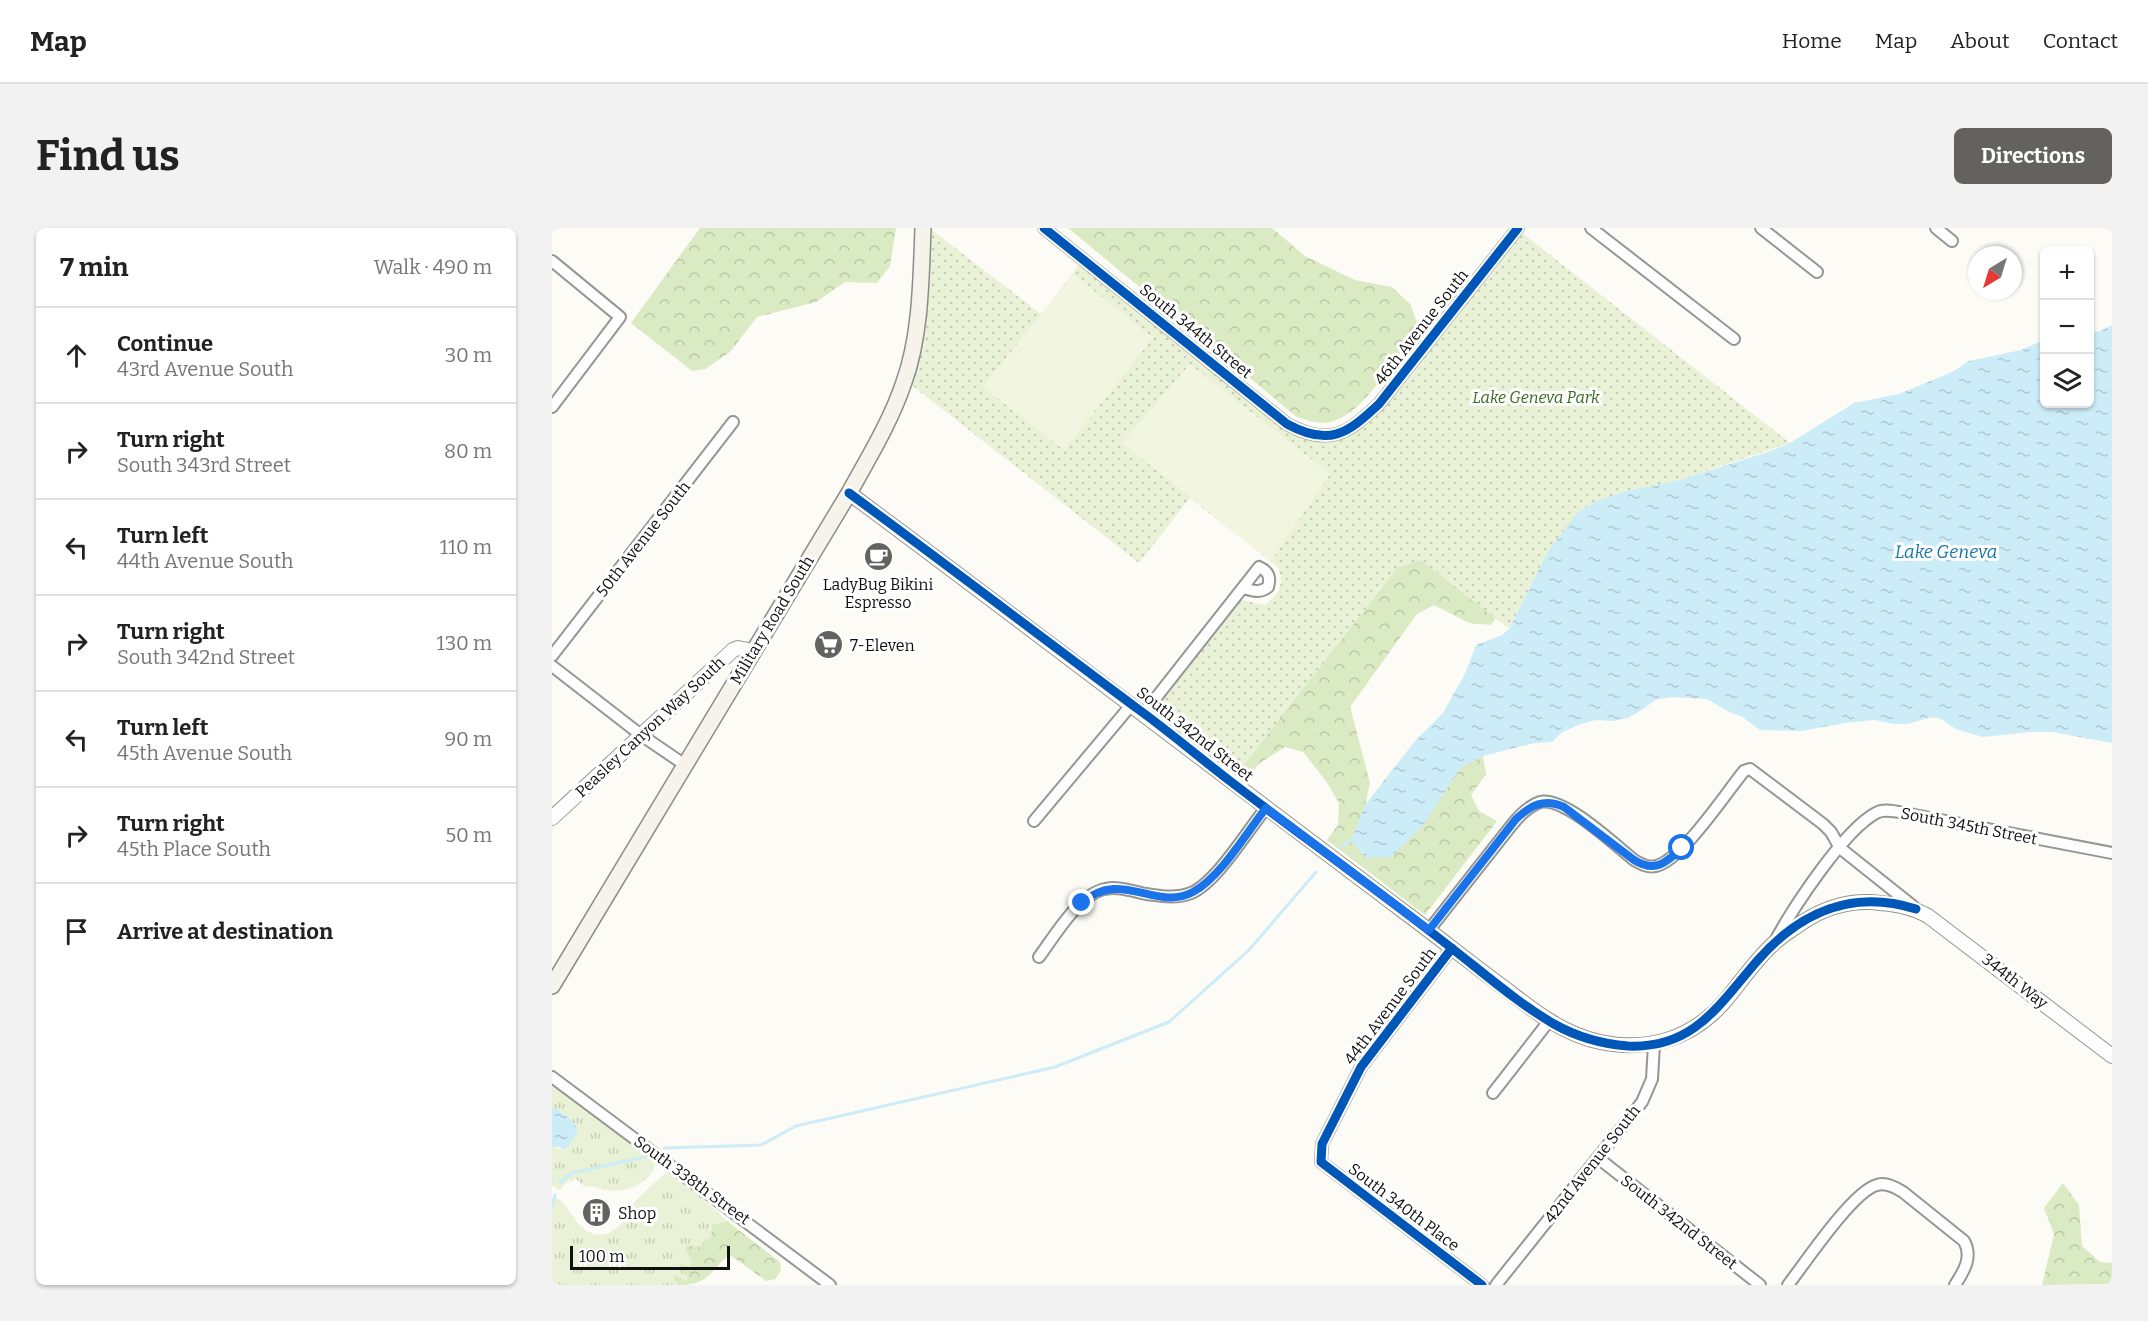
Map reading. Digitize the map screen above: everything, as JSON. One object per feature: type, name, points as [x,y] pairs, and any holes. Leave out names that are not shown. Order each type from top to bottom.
[{"type":"main road","name":"Military Road South","points":[[552,986],[849,493],[885,428],[905,380],[919,302],[923,228]]},
{"type":"street","name":"South 344th Street","points":[[1044,228],[1287,424],[1310,435],[1326,437],[1338,434]]},
{"type":"street","name":"46th Avenue South","points":[[1338,434],[1353,427],[1389,392],[1518,228]]},
{"type":"street","points":[[1590,228],[1734,339]]},
{"type":"street","points":[[1761,228],[1816,272]]},
{"type":"street","points":[[1936,228],[1952,241]]},
{"type":"street","points":[[552,261],[620,317],[552,407]]},
{"type":"street","name":"50th Avenue South","points":[[552,656],[733,422]]},
{"type":"street","name":"South 342nd Street","points":[[849,493],[1144,713],[1549,1021],[1573,1034],[1600,1042],[1630,1046],[1654,1044]]},
{"type":"street","points":[[1144,713],[1243,588]]},
{"type":"street","name":"Peasley Canyon Way South","points":[[552,818],[733,650],[738,648],[753,651]]},
{"type":"street","points":[[552,666],[641,735],[685,765]]},
{"type":"street","points":[[1034,821],[1132,704]]},
{"type":"street","name":"44th Avenue South","points":[[1429,930],[1516,819],[1540,802],[1554,803],[1564,807],[1634,860],[1644,866],[1654,866],[1669,860],[1682,848],[1744,771],[1750,769],[1823,824],[1831,832],[1840,848]]},
{"type":"street","points":[[1039,957],[1071,915],[1092,894],[1103,889],[1116,888],[1163,897],[1192,893],[1218,871],[1266,808]]},
{"type":"street","name":"South 345th Street","points":[[1840,848],[1876,812],[1889,810],[2112,853]]},
{"type":"street","points":[[1654,1044],[1683,1034],[1708,1018],[1773,944],[1806,892],[1840,848],[1916,909]]},
{"type":"street","points":[[1773,944],[1831,907],[1867,902],[1904,905],[1916,909]]},
{"type":"street","name":"344th Way","points":[[1916,909],[1940,924],[2112,1056]]},
{"type":"street","name":"44th Avenue South","points":[[1322,1146],[1361,1067],[1452,948]]},
{"type":"street","points":[[1493,1093],[1549,1021]]},
{"type":"street","name":"42nd Avenue South","points":[[1496,1285],[1631,1117],[1648,1092],[1653,1075],[1654,1044]]},
{"type":"street","name":"South 338th Street","points":[[552,1077],[830,1285]]},
{"type":"street","name":"South 340th Place","points":[[1322,1146],[1321,1162],[1482,1285]]},
{"type":"street","name":"South 342nd Street","points":[[1598,1158],[1760,1285]]},
{"type":"street","points":[[1788,1285],[1862,1193],[1874,1185],[1885,1184],[1896,1188],[1957,1234],[1968,1249],[1967,1263],[1955,1285]]},
{"type":"green space","points":[[700,228],[896,228],[890,266],[877,283],[845,282],[816,302],[757,317],[730,352],[705,369],[692,371],[631,323]]},
{"type":"green space","name":"Lake Geneva Park","points":[[929,228],[1041,314],[1083,260],[1287,424],[1326,437],[1365,417],[1517,229],[1790,443],[1676,481],[1630,490],[1596,501],[1548,551],[1509,629],[1421,560],[1398,567],[1234,778],[1164,723],[1159,713],[1158,701],[1238,599],[1265,605],[1274,597],[1281,584],[1278,567],[1190,498],[1139,563],[905,380]]},
{"type":"green space","points":[[1068,228],[1272,228],[1305,256],[1355,280],[1392,287],[1411,305],[1418,327],[1391,366],[1358,406],[1334,421],[1320,423],[1306,420],[1297,417]]},
{"type":"green space","points":[[1073,274],[1153,338],[1064,450],[983,387]]},
{"type":"green space","points":[[1190,364],[1330,474],[1271,561],[1122,443]]},
{"type":"green space","points":[[1421,560],[1508,601],[1491,625],[1469,623],[1434,605],[1417,614],[1350,707],[1370,783],[1365,806],[1453,778],[1461,767],[1483,756],[1486,774],[1471,795],[1479,811],[1497,821],[1425,915],[1327,840],[1338,825],[1339,803],[1326,781],[1303,752],[1285,747],[1260,763],[1243,781],[1168,721],[1322,664],[1398,567]]},
{"type":"green space","points":[[552,1084],[655,1163],[648,1177],[637,1186],[621,1190],[610,1191],[585,1187],[575,1178],[571,1182],[569,1180],[560,1190],[552,1186],[552,1147],[564,1150],[570,1144],[575,1132],[575,1124],[552,1107]]},
{"type":"green space","points":[[669,1173],[694,1191],[727,1221],[712,1225],[711,1238],[700,1247],[692,1246],[686,1251],[692,1262],[686,1281],[674,1279],[679,1285],[552,1285],[552,1197],[563,1202],[587,1231],[601,1235],[615,1230],[637,1200],[664,1174]]},
{"type":"green space","points":[[2063,1183],[2079,1205],[2082,1246],[2100,1262],[2112,1263],[2112,1284],[2042,1285],[2054,1234],[2044,1208]]},
{"type":"green space","points":[[727,1221],[780,1262],[781,1271],[775,1279],[766,1281],[730,1255],[704,1279],[679,1285],[673,1278],[675,1275],[685,1281],[688,1278],[679,1267],[682,1264],[689,1267],[692,1262],[686,1251],[686,1245],[700,1247],[703,1241],[711,1238],[712,1225]]},
{"type":"water","name":"Lake Geneva","points":[[2112,325],[2112,743],[2053,732],[1983,737],[1956,729],[1941,719],[1931,717],[1908,724],[1874,720],[1802,731],[1760,730],[1741,716],[1707,699],[1671,697],[1655,700],[1628,718],[1612,721],[1596,720],[1578,725],[1561,733],[1552,742],[1535,743],[1483,756],[1461,767],[1422,827],[1391,857],[1366,858],[1351,840],[1365,805],[1415,741],[1443,713],[1465,674],[1476,645],[1502,635],[1509,629],[1548,551],[1577,513],[1596,501],[1630,490],[1676,481],[1768,452],[1790,443],[1854,403],[1899,394],[1952,372],[1969,361],[2021,350],[2040,342],[2040,408],[2094,408],[2094,332]]},
{"type":"water","points":[[552,1107],[571,1120],[578,1131],[564,1150],[552,1147]]},
{"type":"waterway","points":[[1342,847],[1351,840]]},
{"type":"waterway","points":[[664,1148],[761,1145],[796,1126],[1055,1067],[1169,1022],[1249,950],[1316,872]]},
{"type":"waterway","points":[[560,1183],[572,1173],[644,1157]]},
{"type":"waterway","points":[[552,1206],[555,1195]]},
{"type":"cycle path","points":[[1044,228],[1287,424],[1302,431],[1326,436],[1347,430],[1379,404],[1518,228]]},
{"type":"cycle path","points":[[849,493],[1153,720],[1515,998],[1572,1033],[1599,1042],[1628,1046],[1651,1045],[1671,1040],[1704,1020],[1774,943],[1810,917],[1849,904],[1871,902],[1893,903],[1916,909]]},
{"type":"cycle path","points":[[1452,948],[1361,1067],[1322,1144],[1321,1162],[1482,1285]]},
{"type":"place","name":"LadyBug Bikini Espresso","points":[[878,556]]},
{"type":"place","name":"7-Eleven","points":[[829,645]]},
{"type":"place","name":"Shop","points":[[597,1213]]},
{"type":"route","points":[[1082,903],[1092,894],[1103,889],[1116,888],[1163,897],[1192,893],[1218,871],[1266,808],[1429,930],[1516,819],[1540,802],[1554,803],[1564,807],[1644,866],[1662,864],[1682,848]]}]
